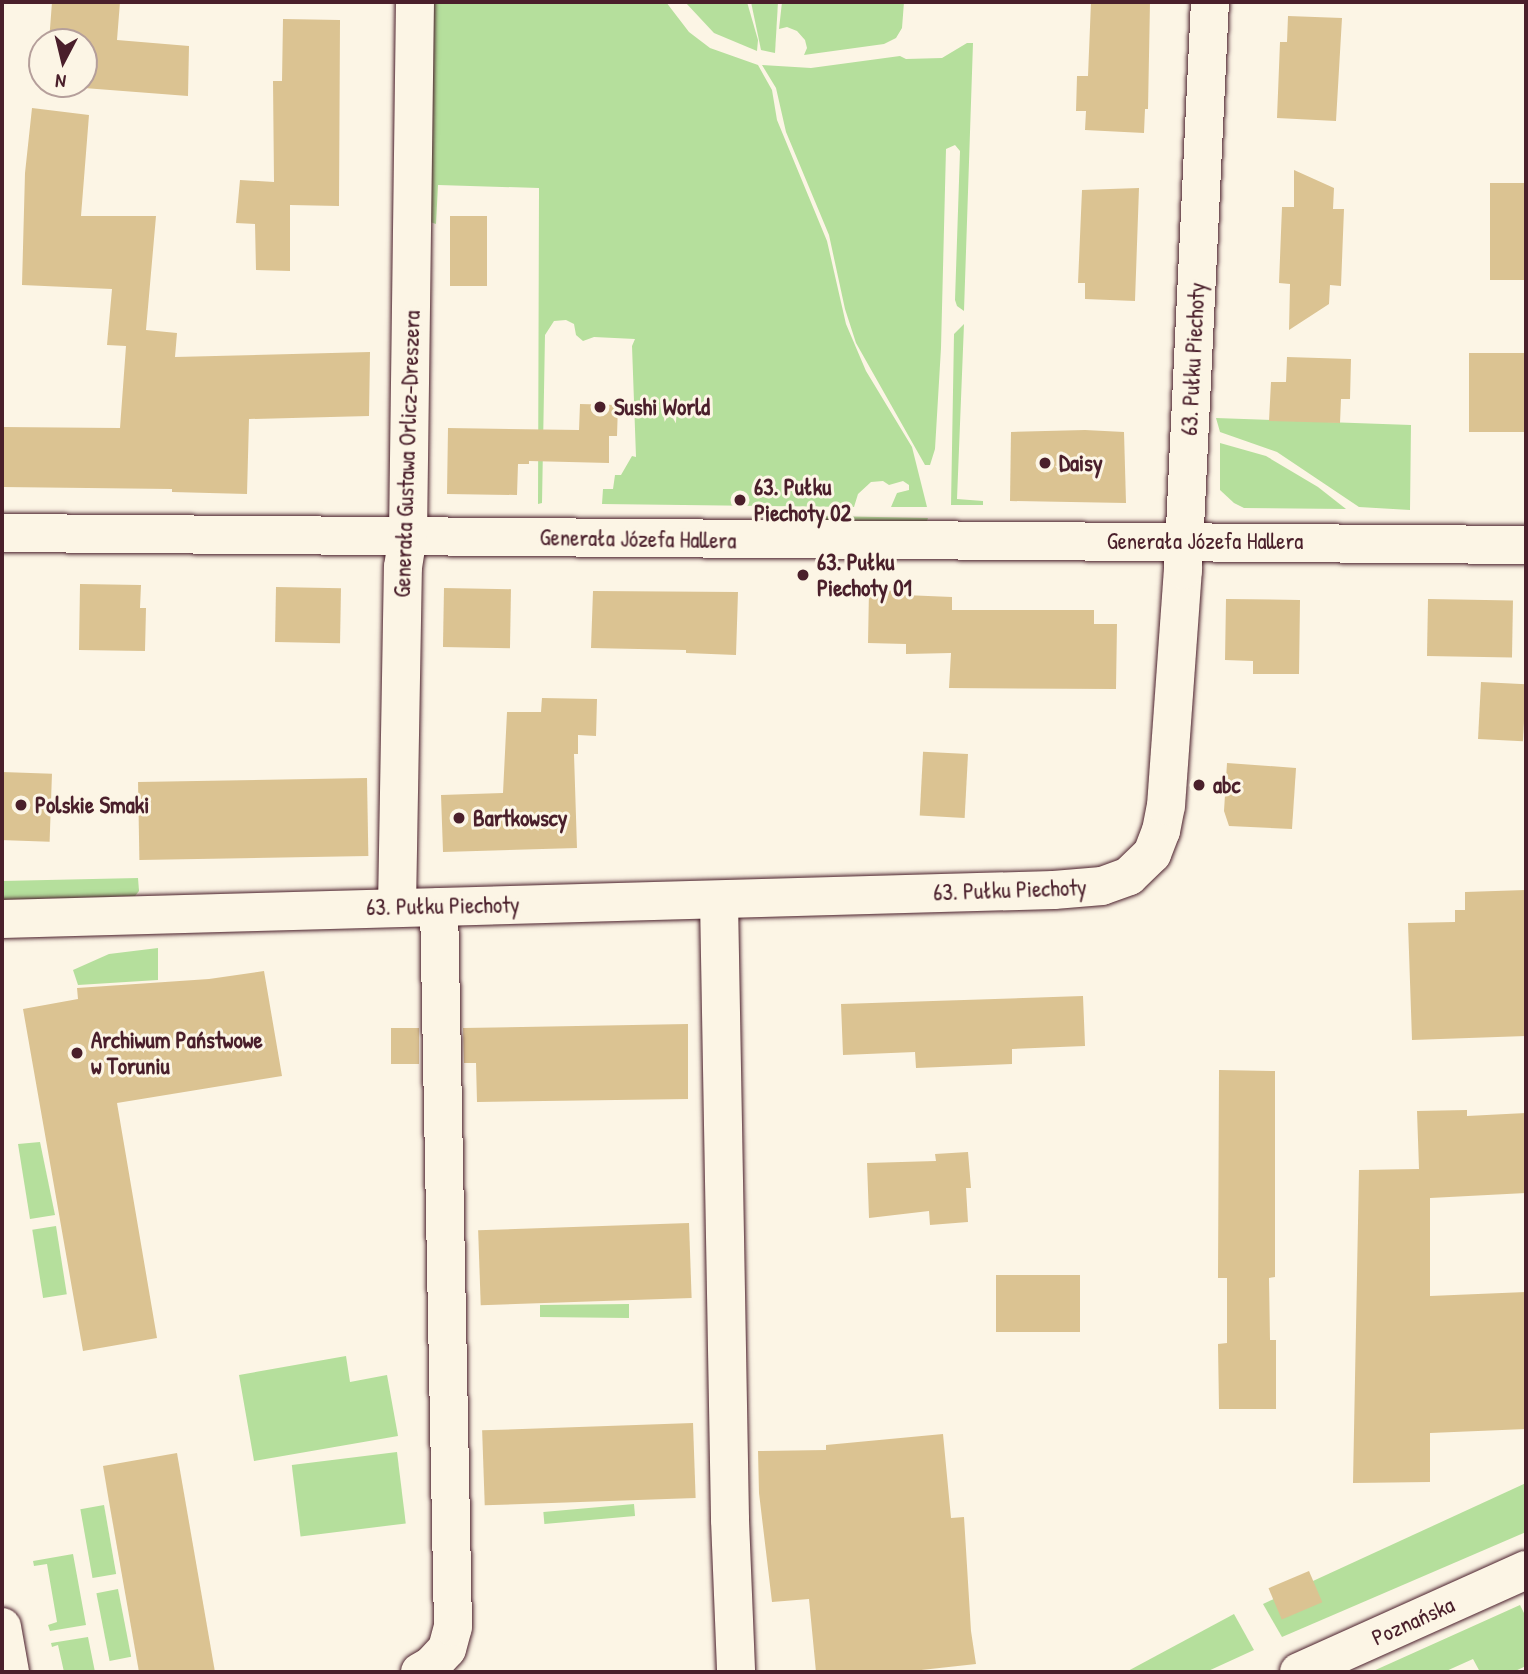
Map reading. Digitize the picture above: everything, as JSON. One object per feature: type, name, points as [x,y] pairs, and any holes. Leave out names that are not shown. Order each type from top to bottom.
[{"type":"street","name":"Generała Gustawa Orlicz-Dreszera","points":[[397,907],[403,566],[408,536],[415,2]]},
{"type":"street","name":"63. Pułku Piechoty","points":[[2,919],[1075,889],[1102,886],[1129,876],[1152,854],[1161,831],[1166,806],[1185,541],[1210,2]]},
{"type":"street","name":"Generała Józefa Hallera","points":[[2,533],[834,542],[1185,541],[1526,545]]},
{"type":"street","points":[[719,900],[730,1520],[736,1672]]},
{"type":"street","points":[[420,1672],[431,1666],[447,1649],[453,1627],[439,907]]},
{"type":"street","name":"Poznańska","points":[[1299,1672],[1526,1570]]},
{"type":"street","points":[[2,1627],[10,1672]]},
{"type":"green space","points":[[433,2],[666,2],[689,32],[710,48],[758,65],[772,90],[777,120],[827,241],[846,324],[866,371],[912,447],[927,507],[891,507],[897,493],[909,490],[909,485],[903,481],[889,485],[883,481],[871,482],[858,494],[854,507],[602,504],[603,489],[613,489],[615,475],[621,475],[632,456],[636,457],[632,346],[635,339],[594,337],[583,341],[576,335],[574,324],[566,320],[554,321],[545,335],[542,503],[538,504],[539,188],[438,185],[436,224],[430,222]]},
{"type":"green space","points":[[685,2],[747,2],[758,40],[757,51],[714,33]]},
{"type":"green space","points":[[751,2],[778,2],[775,53],[761,50]]},
{"type":"green space","points":[[782,2],[904,2],[902,28],[896,38],[884,44],[804,55],[807,48],[805,40],[797,31],[787,27],[779,29]]},
{"type":"green space","points":[[967,43],[973,43],[964,311],[957,306],[955,300],[960,151],[955,145],[946,149],[941,348],[935,449],[930,465],[925,465],[856,343],[845,309],[829,235],[786,132],[776,88],[762,65],[811,68],[900,56],[906,59],[942,58]]},
{"type":"green space","points":[[964,324],[957,499],[983,501],[983,505],[951,505],[954,334]]},
{"type":"green space","points":[[1216,418],[1411,425],[1410,510],[1359,507],[1277,452],[1220,432]]},
{"type":"green space","points":[[1220,443],[1266,456],[1318,487],[1346,509],[1244,508],[1234,503],[1220,490]]},
{"type":"green space","points":[[776,515],[928,518],[927,521],[776,520]]},
{"type":"green space","points":[[138,878],[139,891],[135,896],[2,900],[2,881]]},
{"type":"green space","points":[[158,948],[158,980],[78,985],[73,970],[109,954]]},
{"type":"green space","points":[[40,1142],[55,1215],[30,1219],[18,1144]]},
{"type":"green space","points":[[56,1226],[67,1294],[43,1298],[32,1230]]},
{"type":"green space","points":[[629,1304],[629,1318],[540,1317],[540,1305]]},
{"type":"green space","points":[[346,1356],[350,1382],[387,1375],[398,1436],[254,1461],[239,1375]]},
{"type":"green space","points":[[397,1452],[406,1523],[301,1536],[292,1465]]},
{"type":"green space","points":[[1526,1483],[1526,1532],[1282,1637],[1263,1604]]},
{"type":"green space","points":[[634,1504],[635,1516],[544,1524],[543,1512]]},
{"type":"green space","points":[[104,1505],[116,1574],[93,1578],[80,1509]]},
{"type":"green space","points":[[73,1554],[86,1625],[50,1631],[48,1625],[57,1622],[47,1564],[34,1566],[33,1561]]},
{"type":"green space","points":[[118,1589],[131,1657],[110,1661],[96,1593]]},
{"type":"green space","points":[[1520,1605],[1526,1617],[1526,1666],[1513,1672],[1480,1672],[1473,1659],[1444,1672],[1371,1672]]},
{"type":"green space","points":[[1234,1614],[1254,1650],[1206,1672],[1126,1672]]},
{"type":"green space","points":[[88,1637],[95,1672],[64,1672],[58,1645],[52,1647],[51,1643]]},
{"type":"building","points":[[52,2],[120,2],[117,40],[189,46],[188,96],[98,89],[98,28],[50,28]]},
{"type":"building","points":[[1091,2],[1150,2],[1148,109],[1145,109],[1144,133],[1085,130],[1086,111],[1076,111],[1077,76],[1088,76]]},
{"type":"building","points":[[1288,16],[1342,18],[1336,121],[1277,118],[1280,42],[1287,42]]},
{"type":"building","points":[[283,19],[340,20],[339,206],[290,205],[290,271],[256,270],[255,224],[236,223],[240,180],[274,182],[273,81],[282,81]]},
{"type":"building","points":[[32,108],[89,115],[81,216],[156,216],[146,330],[177,333],[175,357],[370,352],[369,416],[249,419],[247,494],[172,492],[172,489],[3,487],[3,427],[120,428],[126,346],[107,345],[112,289],[22,285],[25,173]]},
{"type":"building","points":[[1294,170],[1334,188],[1333,209],[1344,209],[1341,286],[1330,285],[1329,304],[1289,330],[1290,284],[1279,283],[1282,207],[1294,207]]},
{"type":"building","points":[[1490,183],[1526,183],[1526,280],[1490,280]]},
{"type":"building","points":[[1139,188],[1135,301],[1085,299],[1085,283],[1078,283],[1082,190]]},
{"type":"building","points":[[450,216],[487,216],[487,286],[450,286]]},
{"type":"building","points":[[1469,353],[1526,353],[1526,432],[1469,432]]},
{"type":"building","points":[[1287,357],[1351,359],[1350,399],[1341,399],[1340,423],[1269,421],[1271,382],[1286,382]]},
{"type":"building","points":[[580,404],[618,405],[617,436],[609,436],[609,463],[529,461],[529,464],[518,464],[517,495],[447,494],[448,428],[579,430]]},
{"type":"building","points":[[1011,432],[1124,432],[1126,503],[1010,501]]},
{"type":"building","points":[[80,584],[141,585],[140,608],[146,608],[145,651],[79,650]]},
{"type":"building","points":[[276,587],[341,588],[340,643],[275,642]]},
{"type":"building","points":[[444,588],[511,589],[510,648],[443,647]]},
{"type":"building","points":[[869,590],[952,597],[952,610],[1094,610],[1094,624],[1117,624],[1116,689],[949,688],[951,653],[906,654],[906,644],[868,643]]},
{"type":"building","points":[[593,591],[738,592],[736,655],[686,653],[686,650],[591,648]]},
{"type":"building","points":[[1226,599],[1300,600],[1299,674],[1253,674],[1253,661],[1225,660]]},
{"type":"building","points":[[1428,599],[1513,600],[1512,657],[1427,656]]},
{"type":"building","points":[[1481,682],[1526,684],[1523,741],[1478,739]]},
{"type":"building","points":[[542,698],[597,699],[596,736],[578,735],[578,754],[574,754],[577,848],[443,852],[441,795],[503,793],[507,712],[541,712]]},
{"type":"building","points":[[923,752],[968,754],[965,818],[920,816]]},
{"type":"building","points":[[1227,763],[1296,768],[1292,829],[1229,826],[1224,811]]},
{"type":"building","points":[[2,772],[52,774],[50,842],[2,840]]},
{"type":"building","points":[[367,778],[368,856],[139,860],[138,782]]},
{"type":"building","points":[[1526,890],[1526,1036],[1412,1040],[1408,923],[1455,922],[1455,910],[1465,910],[1465,892]]},
{"type":"building","points":[[264,971],[282,1076],[117,1103],[157,1338],[83,1351],[23,1009],[78,999],[77,988],[209,979]]},
{"type":"building","points":[[1083,996],[1085,1046],[1012,1049],[1012,1064],[916,1068],[915,1052],[843,1055],[841,1004]]},
{"type":"building","points":[[688,1024],[688,1099],[477,1102],[476,1063],[464,1063],[463,1028]]},
{"type":"building","points":[[391,1028],[419,1028],[419,1064],[391,1064]]},
{"type":"building","points":[[1219,1070],[1275,1071],[1275,1277],[1269,1278],[1270,1340],[1276,1340],[1276,1409],[1219,1409],[1218,1344],[1227,1343],[1227,1278],[1218,1278]]},
{"type":"building","points":[[1467,1110],[1467,1116],[1526,1113],[1526,1193],[1430,1198],[1430,1296],[1526,1292],[1526,1429],[1430,1433],[1430,1482],[1353,1483],[1359,1170],[1419,1169],[1417,1111]]},
{"type":"building","points":[[968,1152],[971,1188],[966,1188],[968,1222],[930,1225],[929,1211],[869,1218],[867,1163],[936,1161],[935,1154]]},
{"type":"building","points":[[689,1223],[692,1298],[481,1305],[478,1230]]},
{"type":"building","points":[[996,1275],[1080,1275],[1080,1332],[996,1332]]},
{"type":"building","points":[[693,1423],[696,1498],[485,1505],[482,1430]]},
{"type":"building","points":[[943,1434],[951,1518],[964,1517],[971,1631],[976,1664],[903,1672],[816,1672],[809,1599],[772,1602],[759,1493],[758,1451],[826,1450],[826,1445]]},
{"type":"building","points":[[177,1453],[215,1672],[139,1672],[103,1466]]},
{"type":"building","points":[[1309,1571],[1322,1602],[1282,1619],[1268,1588]]},
{"type":"place","name":"Sushi World","points":[[600,407]]},
{"type":"place","name":"Daisy","points":[[1045,463]]},
{"type":"place","name":"63. Pułku Piechoty 02","points":[[740,500]]},
{"type":"place","name":"63. Pułku Piechoty 01","points":[[803,575]]},
{"type":"place","name":"abc","points":[[1199,785]]},
{"type":"place","name":"Polskie Smaki","points":[[21,805]]},
{"type":"place","name":"Bartkowscy","points":[[459,818]]},
{"type":"place","name":"Archiwum Państwowe w Toruniu","points":[[77,1053]]}]
